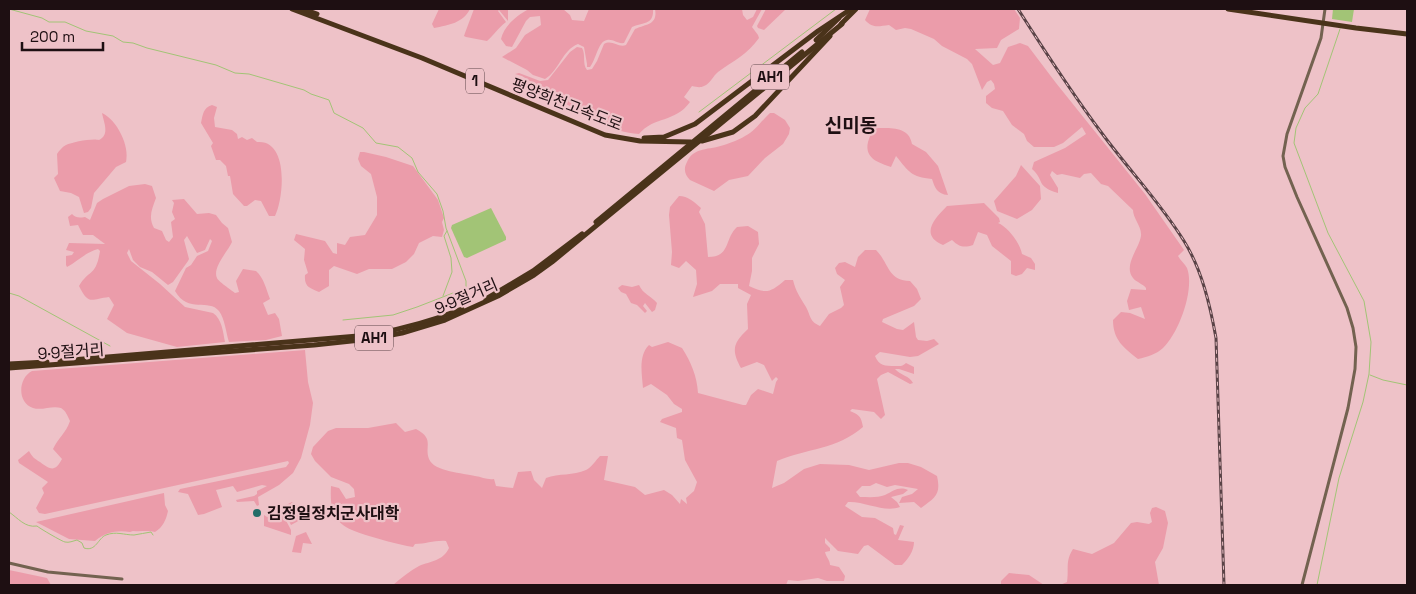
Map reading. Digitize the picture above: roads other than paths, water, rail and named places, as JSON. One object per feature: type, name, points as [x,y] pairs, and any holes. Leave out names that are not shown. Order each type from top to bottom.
[{"type":"highway","name":"평양희천고속도로","points":[[292,9],[422,58],[605,135],[627,140],[684,143],[703,141],[724,135],[744,125],[768,104],[851,9]]},
{"type":"highway","name":"평양희천고속도로","points":[[303,9],[442,64],[595,129],[635,138],[664,137],[695,124],[818,31],[840,21],[856,9]]},
{"type":"highway","points":[[1228,9],[1407,32]]},
{"type":"highway","points":[[1244,9],[1325,22]]},
{"type":"highway","name":"9·9절거리","points":[[9,368],[266,349],[370,339],[402,333],[445,320],[498,296],[534,275],[704,136],[840,21]]},
{"type":"highway","name":"9·9절거리","points":[[9,364],[370,335],[403,328],[443,316],[481,301],[534,271],[682,154]]},
{"type":"main road","points":[[1302,585],[1348,408],[1355,369],[1356,347],[1347,308],[1297,197],[1283,156],[1287,134],[1321,38],[1325,22],[1325,9]]},
{"type":"main road","points":[[9,563],[48,572],[122,579]]},
{"type":"waterway","points":[[9,9],[42,18],[49,22],[65,22],[86,31],[113,36],[123,42],[216,65],[235,73],[249,74],[304,90],[329,100],[334,113],[363,128],[376,143],[398,147],[412,158],[418,172],[437,194],[446,228],[466,281],[466,288],[393,315],[343,320]]},
{"type":"waterway","points":[[699,112],[836,9]]},
{"type":"waterway","points":[[1317,585],[1339,478],[1363,402],[1369,374],[1371,342],[1364,301],[1328,233],[1294,143],[1296,128],[1305,108],[1318,94],[1340,29]]},
{"type":"waterway","points":[[443,296],[452,272],[451,258],[444,236],[447,231]]},
{"type":"waterway","points":[[9,293],[19,296],[110,346]]},
{"type":"waterway","points":[[1370,375],[1407,385]]},
{"type":"waterway","points":[[9,512],[29,526],[37,526],[65,542],[77,540],[82,543],[84,548],[88,549],[110,534],[134,535],[151,532],[153,535]]},
{"type":"railway","points":[[1018,9],[1090,117],[1175,227],[1196,264],[1208,300],[1216,338],[1224,585]]},
{"type":"place","name":"김정일정치군사대학","points":[[257,513]]},
{"type":"district","name":"신미동","points":[[851,125]]}]
